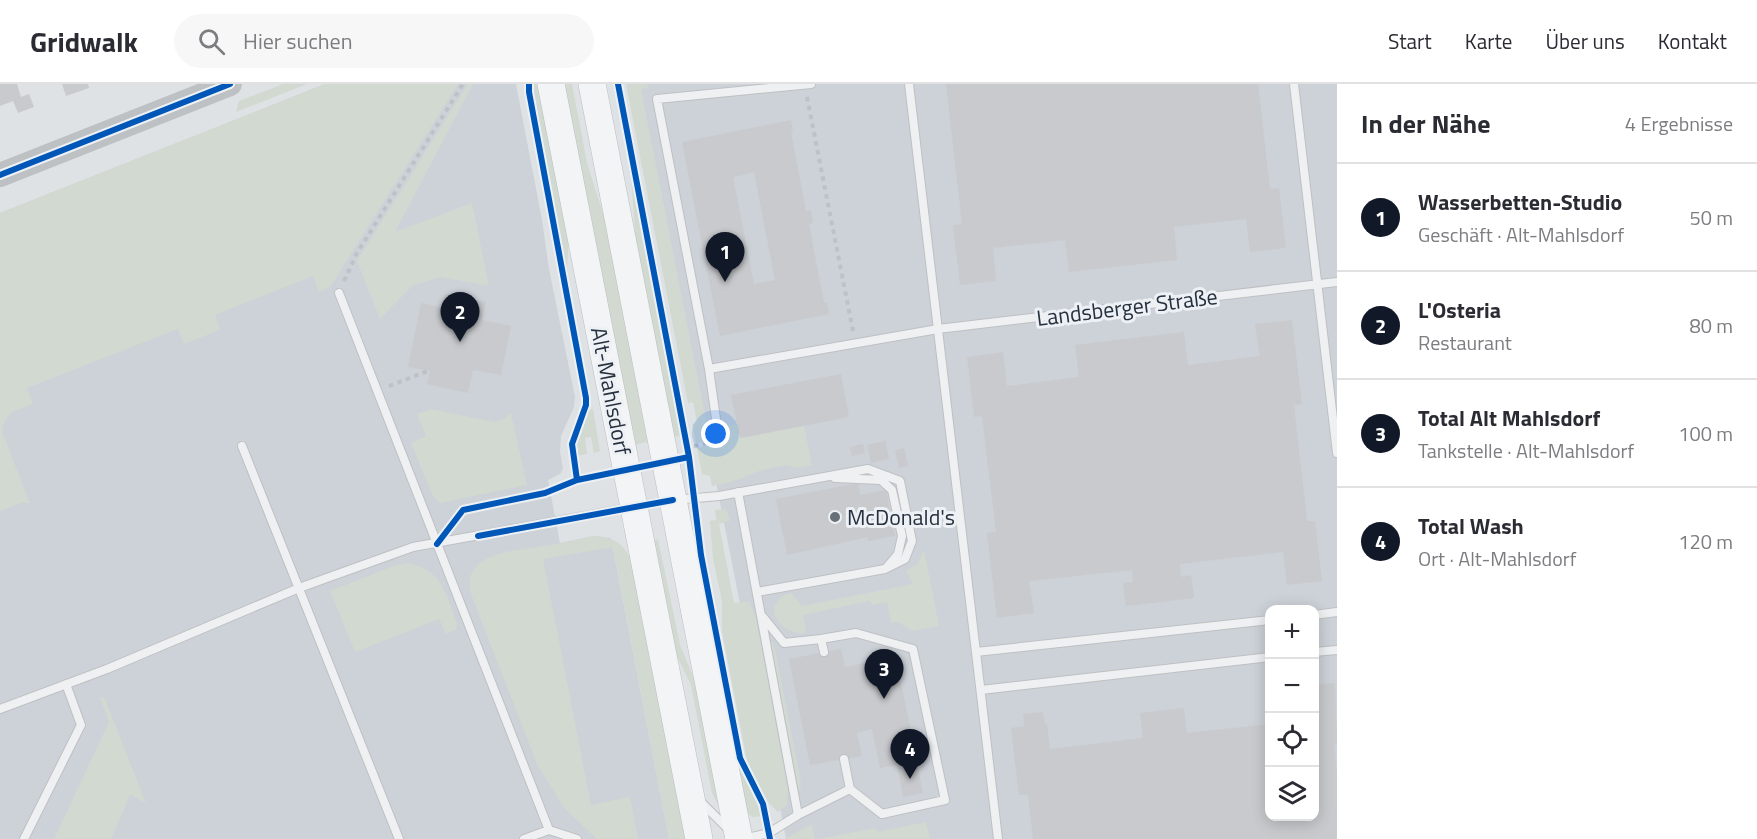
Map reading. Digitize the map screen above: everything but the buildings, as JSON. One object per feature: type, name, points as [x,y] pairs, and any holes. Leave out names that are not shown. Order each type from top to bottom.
[{"type":"main road","name":"Alt-Mahlsdorf","points":[[551,84],[699,839]]},
{"type":"main road","name":"Alt-Mahlsdorf","points":[[592,84],[678,460],[673,500],[740,839]]},
{"type":"street","points":[[0,176],[230,84]]},
{"type":"lane","points":[[719,440],[709,369],[657,99],[812,84]]},
{"type":"lane","points":[[909,84],[998,839]]},
{"type":"lane","points":[[1294,84],[1337,453]]},
{"type":"lane","name":"Landsberger Straße","points":[[709,369],[938,329],[1337,282]]},
{"type":"lane","points":[[339,293],[549,830]]},
{"type":"lane","points":[[242,446],[399,839]]},
{"type":"lane","points":[[0,709],[299,588],[413,547],[673,500],[738,492],[868,469],[900,481],[912,541],[905,559],[885,569],[757,592]]},
{"type":"lane","points":[[738,492],[798,815]]},
{"type":"lane","points":[[1319,614],[1337,612]]},
{"type":"lane","points":[[762,616],[784,643],[856,633],[913,648],[945,800],[882,814],[850,789],[844,759]]},
{"type":"lane","points":[[976,652],[1265,620]]},
{"type":"lane","points":[[821,639],[824,652]]},
{"type":"lane","points":[[1319,652],[1337,650]]},
{"type":"lane","points":[[981,690],[1265,657]]},
{"type":"lane","points":[[24,839],[81,725],[66,684]]},
{"type":"lane","points":[[689,788],[740,839],[769,833],[798,815],[850,789]]},
{"type":"lane","points":[[524,839],[549,830],[577,839]]},
{"type":"path","points":[[339,293],[357,254],[463,84]]},
{"type":"path","points":[[804,85],[855,343]]},
{"type":"path","points":[[377,391],[428,371]]},
{"type":"path","points":[[678,460],[687,443]]},
{"type":"shaded area","points":[[283,84],[307,84],[236,112],[239,101]]},
{"type":"shaded area","points":[[325,84],[516,84],[549,269],[575,397],[574,407],[561,436],[560,451],[563,469],[560,474],[548,480],[560,543],[593,536],[611,538],[669,839],[0,839],[0,213]]},
{"type":"shaded area","points":[[325,84],[458,84],[330,287],[319,292],[313,276],[215,315],[220,330],[184,344],[178,329],[27,388],[33,404],[16,410],[8,416],[2,432],[30,503],[22,503],[0,511],[0,213]]},
{"type":"shaded area","points":[[468,84],[473,84],[395,232],[472,203],[489,286],[440,277],[412,286],[380,319],[357,261]]},
{"type":"shaded area","points":[[531,84],[540,84],[569,235],[567,267],[569,286],[567,287]]},
{"type":"shaded area","points":[[562,84],[572,84],[587,163],[613,245],[651,441],[634,445]]},
{"type":"shaded area","points":[[626,84],[647,84],[648,88],[641,89],[710,441],[696,443],[692,424],[697,422],[693,402],[688,403]]},
{"type":"shaded area","points":[[638,84],[1337,84],[1337,839],[786,839]]},
{"type":"shaded area","points":[[631,174],[683,435],[674,437],[636,246]]},
{"type":"shaded area","points":[[431,409],[495,422],[511,413],[527,485],[440,503],[433,496],[411,443],[426,436],[417,414]]},
{"type":"shaded area","points":[[593,409],[600,451],[594,453],[591,437],[585,438],[587,454],[576,456],[576,435],[587,410]]},
{"type":"shaded area","points":[[737,423],[741,438],[804,426],[812,465],[797,468],[786,465],[712,486],[710,476],[702,474],[697,448],[728,441],[726,426]]},
{"type":"shaded area","points":[[726,509],[730,521],[719,524],[734,603],[749,601],[756,618],[788,790],[787,805],[778,812],[767,801],[747,761],[722,631],[722,601],[713,559],[710,521],[716,520],[715,510]]},
{"type":"shaded area","points":[[593,536],[614,540],[627,553],[634,566],[687,839],[669,839],[613,547],[543,559],[591,805],[630,797],[638,839],[597,839],[564,808],[537,764],[471,594],[470,580],[474,570],[492,556]]},
{"type":"shaded area","points":[[658,539],[680,645],[700,693],[720,804],[718,805],[712,793],[691,685],[674,650],[652,541]]},
{"type":"shaded area","points":[[924,549],[939,626],[912,631],[898,622],[891,623],[887,602],[872,605],[870,601],[803,615],[806,632],[801,634],[785,627],[775,616],[777,602],[791,593],[802,606],[913,584],[906,571],[918,564]]},
{"type":"shaded area","points":[[406,563],[428,571],[441,584],[457,624],[456,630],[446,634],[439,619],[355,652],[330,591]]},
{"type":"shaded area","points":[[770,641],[775,649],[801,783],[800,790],[798,786]]},
{"type":"shaded area","points":[[104,697],[146,803],[130,795],[111,839],[54,839],[109,722],[100,698]]},
{"type":"shaded area","points":[[742,771],[763,816],[753,817],[747,813],[738,772]]},
{"type":"shaded area","points":[[926,822],[930,839],[819,839],[876,828],[877,832]]},
{"type":"shaded area","points":[[812,824],[815,839],[785,839]]},
{"type":"cycle path","points":[[0,175],[230,84]]},
{"type":"cycle path","points":[[529,84],[586,398],[586,405],[572,444],[577,480]]},
{"type":"cycle path","points":[[618,84],[689,457],[701,555],[740,758],[763,804],[770,839]]},
{"type":"cycle path","points":[[437,544],[463,510],[545,493],[577,480],[689,457]]},
{"type":"cycle path","points":[[478,536],[673,500]]},
{"type":"place","name":"Wasserbetten-Studio","points":[[725,282]]},
{"type":"place","name":"L'Osteria","points":[[460,342]]},
{"type":"place","name":"McDonald's","points":[[835,517]]},
{"type":"place","name":"Total Alt Mahlsdorf","points":[[884,699]]},
{"type":"place","name":"Total Wash","points":[[910,779]]}]
